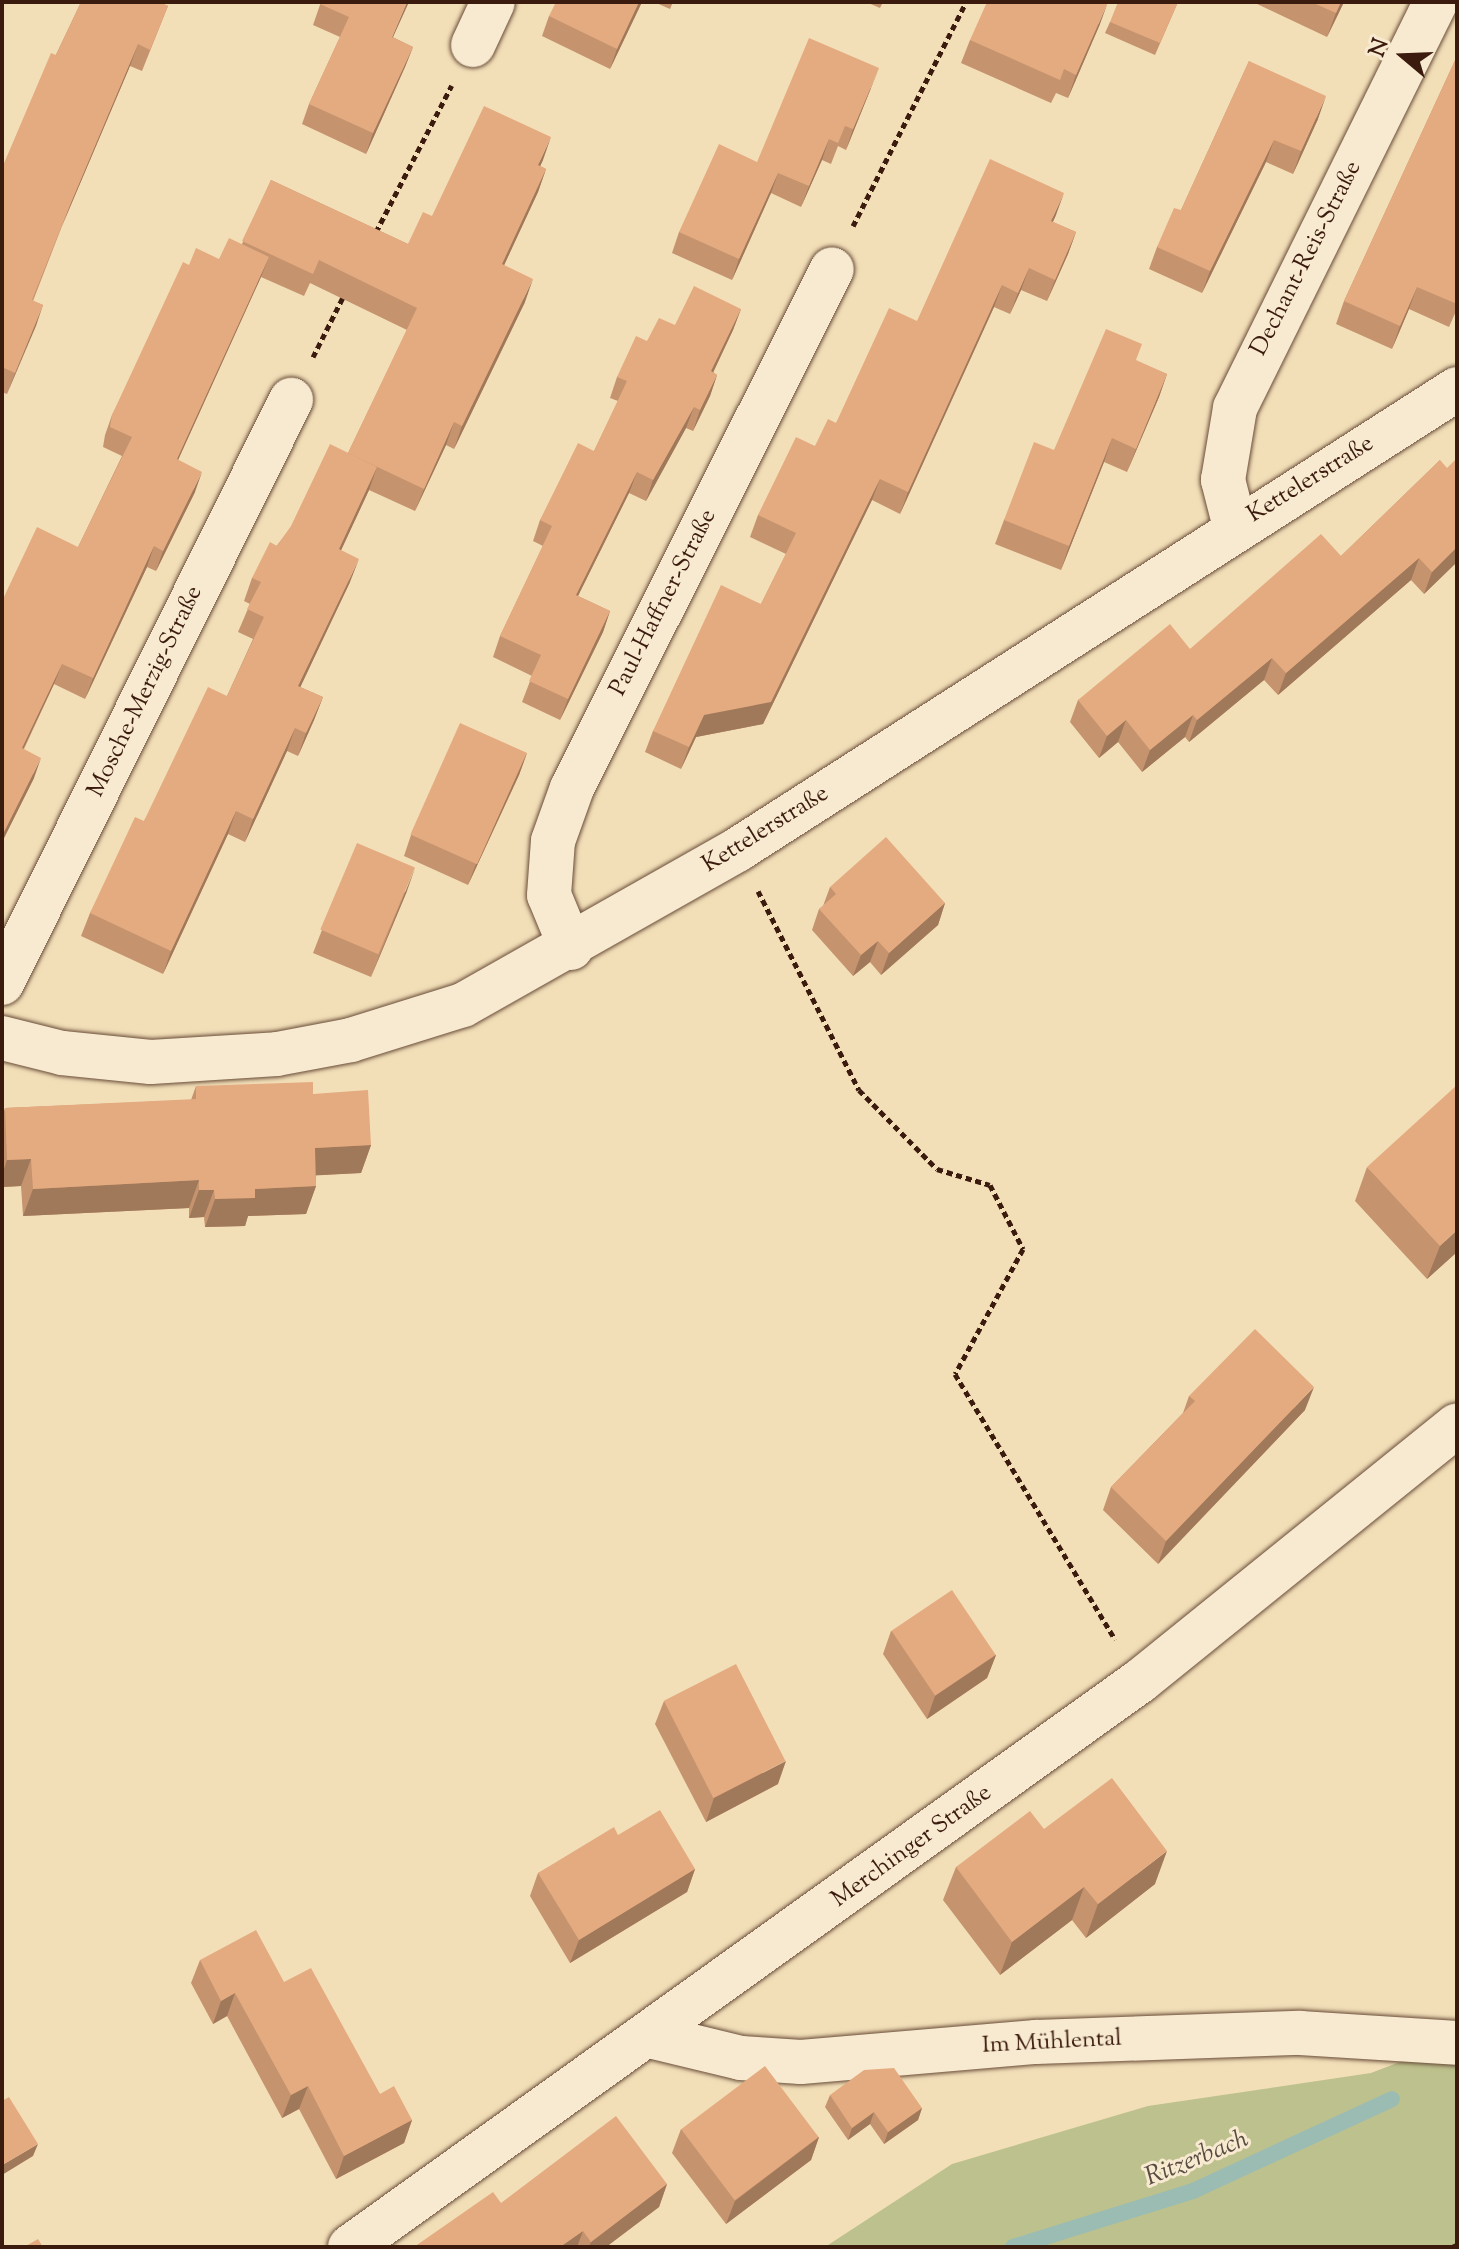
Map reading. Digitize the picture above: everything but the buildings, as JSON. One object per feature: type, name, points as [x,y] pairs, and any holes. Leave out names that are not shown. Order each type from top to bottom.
[{"type":"street","points":[[473,45],[493,2]]},
{"type":"street","name":"Dechant-Reis-Straße","points":[[1235,527],[1223,480],[1235,408],[1436,2]]},
{"type":"street","name":"Paul-Haffner-Straße","points":[[571,948],[549,895],[553,841],[572,788],[832,269]]},
{"type":"street","name":"Kettelerstraße","points":[[2,1038],[62,1053],[151,1062],[277,1054],[351,1040],[463,1005],[571,948],[737,850],[1235,527],[1457,389]]},
{"type":"street","name":"Mosche-Merzig-Straße","points":[[2,983],[291,400]]},
{"type":"street","name":"Merchinger Straße","points":[[350,2247],[650,2036],[1140,1681],[1457,1425]]},
{"type":"street","name":"Im Mühlental","points":[[650,2036],[741,2058],[801,2062],[1036,2042],[1300,2033],[1457,2043]]},
{"type":"path","points":[[832,269],[966,2]]},
{"type":"path","points":[[368,247],[473,45]]},
{"type":"path","points":[[291,400],[347,289]]},
{"type":"path","points":[[737,850],[859,1090],[937,1169],[990,1185],[1023,1249],[955,1374],[1140,1681]]},
{"type":"green space","points":[[1457,2040],[1457,2247],[825,2247],[952,2164],[1148,2106],[1371,2073]]},
{"type":"waterway","name":"Ritzerbach","points":[[1013,2247],[1193,2191],[1392,2099]]}]
